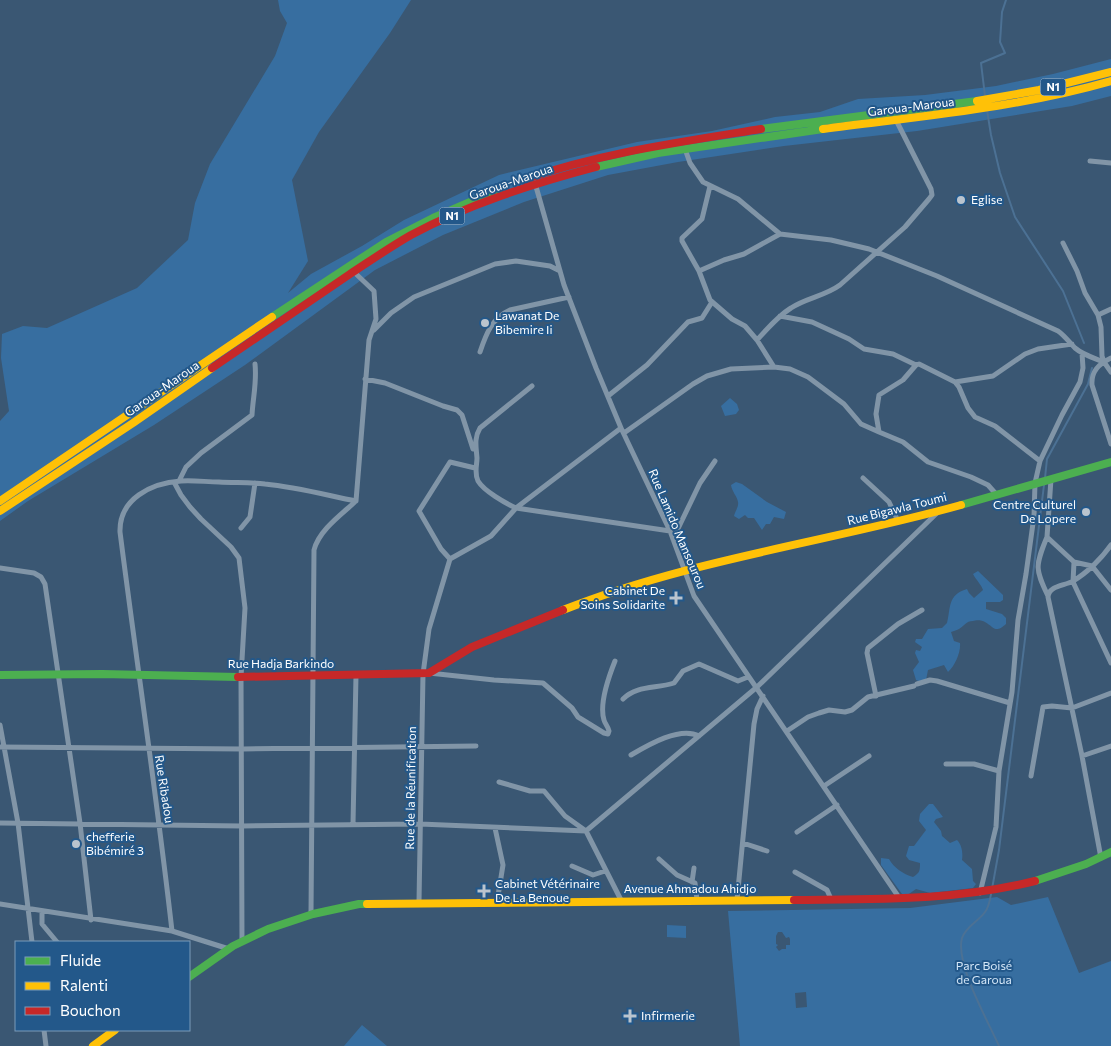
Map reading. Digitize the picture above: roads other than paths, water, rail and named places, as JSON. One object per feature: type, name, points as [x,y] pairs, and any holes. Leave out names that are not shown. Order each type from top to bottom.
[{"type":"main road","name":"Garoua-Maroua","points":[[994,104],[1111,72]]},
{"type":"main road","name":"Garoua-Maroua","points":[[0,511],[133,423],[328,288],[354,273],[374,257],[411,235],[450,217],[535,184],[638,156],[896,120],[1085,89],[1111,80]]},
{"type":"main road","name":"Garoua-Maroua","points":[[0,501],[370,251],[408,229],[447,210],[527,179],[579,162],[672,142],[897,111],[979,106]]},
{"type":"main road","name":"Rue Bigawla Toumi","points":[[426,673],[472,647],[586,601],[686,570],[939,511],[1036,483],[1110,465]]},
{"type":"main road","name":"Rue Hadja Barkindo","points":[[0,675],[312,676],[426,673]]},
{"type":"main road","name":"Avenue Ahmadou Ahidjo","points":[[190,976],[242,941],[311,913],[359,904],[944,897],[995,892],[1046,878],[1111,852]]},
{"type":"main road","points":[[93,1046],[114,1031]]},
{"type":"street","points":[[757,340],[780,316],[792,307],[829,292],[905,227],[932,195],[931,189],[896,120]]},
{"type":"street","points":[[685,149],[694,169],[703,182],[738,199],[780,234],[831,240],[877,252],[938,276],[1058,331],[1082,353],[1104,362]]},
{"type":"street","points":[[1090,161],[1111,163]]},
{"type":"street","name":"Rue Lamido Mansourou","points":[[535,184],[569,297],[608,396],[670,531],[686,570],[694,596],[900,899]]},
{"type":"street","points":[[710,186],[704,215],[682,239],[699,271],[712,302],[742,324],[757,340],[774,367]]},
{"type":"street","points":[[699,271],[744,254],[780,234]]},
{"type":"street","points":[[1063,243],[1078,271],[1085,293],[1098,315],[1104,362],[1111,372]]},
{"type":"street","points":[[371,332],[414,297],[495,264],[516,261],[550,266],[560,271]]},
{"type":"street","points":[[311,913],[312,676],[315,545],[325,530],[356,501],[369,340],[376,319],[374,291],[354,273]]},
{"type":"street","points":[[480,352],[485,335],[493,322],[501,314],[510,310],[569,297]]},
{"type":"street","points":[[608,396],[647,365],[688,322],[702,318],[712,302]]},
{"type":"street","points":[[1098,315],[1111,309]]},
{"type":"street","points":[[780,316],[812,322],[849,339],[864,349],[893,354],[916,365],[919,364],[954,382],[959,387],[968,408],[975,416],[995,426],[1040,461]]},
{"type":"street","points":[[954,382],[993,376],[1025,354],[1038,349],[1072,344]]},
{"type":"street","points":[[982,893],[996,827],[999,771],[1010,703],[1018,620],[1034,516],[1036,483],[1040,461],[1080,382],[1083,368],[1082,353]]},
{"type":"street","points":[[1111,358],[1094,370],[1091,377],[1111,444]]},
{"type":"street","points":[[242,941],[242,676],[245,608],[239,558],[231,547],[195,513],[180,495],[176,481],[186,466],[201,453],[252,416],[252,399],[257,380],[255,364]]},
{"type":"street","points":[[879,432],[876,414],[879,395],[903,380],[916,365]]},
{"type":"street","points":[[475,468],[450,462],[419,511],[441,549],[450,558],[491,536],[516,508],[623,430],[706,376],[731,369],[774,367],[790,369],[808,377],[844,404],[862,424],[903,442],[928,462],[988,485],[996,494]]},
{"type":"street","points":[[365,380],[385,383],[456,410],[462,415],[477,459]]},
{"type":"street","points":[[532,386],[480,428],[475,436],[477,459],[475,468],[478,480],[503,502],[516,508],[670,531]]},
{"type":"street","points":[[673,539],[703,478],[715,461]]},
{"type":"street","points":[[864,478],[889,502],[898,521]]},
{"type":"street","points":[[1049,480],[1047,537],[1040,554],[1037,572],[1048,597],[1082,756],[1100,858]]},
{"type":"street","name":"Rue Ribadou","points":[[172,932],[160,824],[148,749],[120,523],[127,505],[136,496],[149,488],[176,481],[266,484],[356,501]]},
{"type":"street","points":[[241,528],[250,517],[256,484]]},
{"type":"street","points":[[0,823],[242,826],[420,824],[586,831],[757,686],[939,511]]},
{"type":"street","points":[[1047,537],[1074,562],[1092,566],[1111,590]]},
{"type":"street","points":[[1048,597],[1048,593],[1052,589],[1073,582],[1111,546]]},
{"type":"street","name":"Rue de la Réunification","points":[[419,902],[421,746],[429,629],[450,558]]},
{"type":"street","points":[[1074,562],[1073,582],[1111,663]]},
{"type":"street","points":[[0,568],[34,573],[42,577],[45,584],[80,823],[91,920]]},
{"type":"street","points":[[876,696],[867,652],[868,648],[898,624],[922,610]]},
{"type":"street","points":[[426,673],[543,683],[572,708],[578,717],[608,734],[608,726],[604,721],[604,701],[606,688],[615,661]]},
{"type":"street","points":[[622,699],[630,692],[674,683],[683,671],[700,664],[738,681],[748,677]]},
{"type":"street","points":[[354,824],[356,675]]},
{"type":"street","points":[[787,731],[814,715],[829,710],[845,712],[852,710],[868,697],[930,680],[1010,703]]},
{"type":"street","points":[[1031,776],[1041,710],[1045,706],[1072,708],[1111,693]]},
{"type":"street","points":[[736,900],[754,724],[756,709],[763,696]]},
{"type":"street","points":[[0,725],[1,746],[18,824],[32,941]]},
{"type":"street","points":[[631,755],[671,736],[696,734],[699,736]]},
{"type":"street","points":[[1,746],[243,750],[476,746]]},
{"type":"street","points":[[1082,756],[1111,746]]},
{"type":"street","points":[[824,786],[869,756]]},
{"type":"street","points":[[946,764],[974,764],[999,771]]},
{"type":"street","points":[[499,782],[530,791],[544,791],[565,816],[586,831],[621,900]]},
{"type":"street","points":[[797,832],[837,805]]},
{"type":"street","points":[[495,828],[503,865],[496,902]]},
{"type":"street","points":[[743,843],[766,851]]},
{"type":"street","points":[[659,859],[676,875],[695,883],[697,886],[697,900]]},
{"type":"street","points":[[572,866],[593,875],[605,871]]},
{"type":"street","points":[[692,882],[694,868]]},
{"type":"street","points":[[795,872],[826,890],[830,899]]},
{"type":"street","points":[[0,904],[172,932],[229,949]]},
{"type":"street","points":[[42,911],[42,924],[56,941]]},
{"type":"street","points":[[44,1031],[46,1046]]},
{"type":"waterway","points":[[985,96],[981,63],[1005,53],[1000,42],[1002,12],[1006,0]]},
{"type":"waterway","points":[[987,110],[1000,173],[1015,217],[1063,291],[1084,343]]},
{"type":"waterway","points":[[1045,478],[1047,459],[1088,384],[1092,368]]},
{"type":"waterway","points":[[992,889],[999,850],[1044,485]]},
{"type":"waterway","points":[[991,894],[986,910],[964,934],[961,949],[968,977],[999,1046]]},
{"type":"place","name":"Eglise","points":[[961,200]]},
{"type":"place","name":"Lawanat De Bibemire Ii","points":[[485,323]]},
{"type":"place","name":"Centre Culturel De Lopere","points":[[1086,512]]},
{"type":"place","name":"Cabinet De Soins Solidarite","points":[[676,598]]},
{"type":"place","name":"chefferie Bibémiré 3","points":[[76,844]]},
{"type":"place","name":"Cabinet Vétérinaire De La Benoue","points":[[484,891]]},
{"type":"place","name":"Infirmerie","points":[[630,1016]]},
{"type":"park label","name":"Parc Boisé de Garoua","points":[[984,973]]}]
